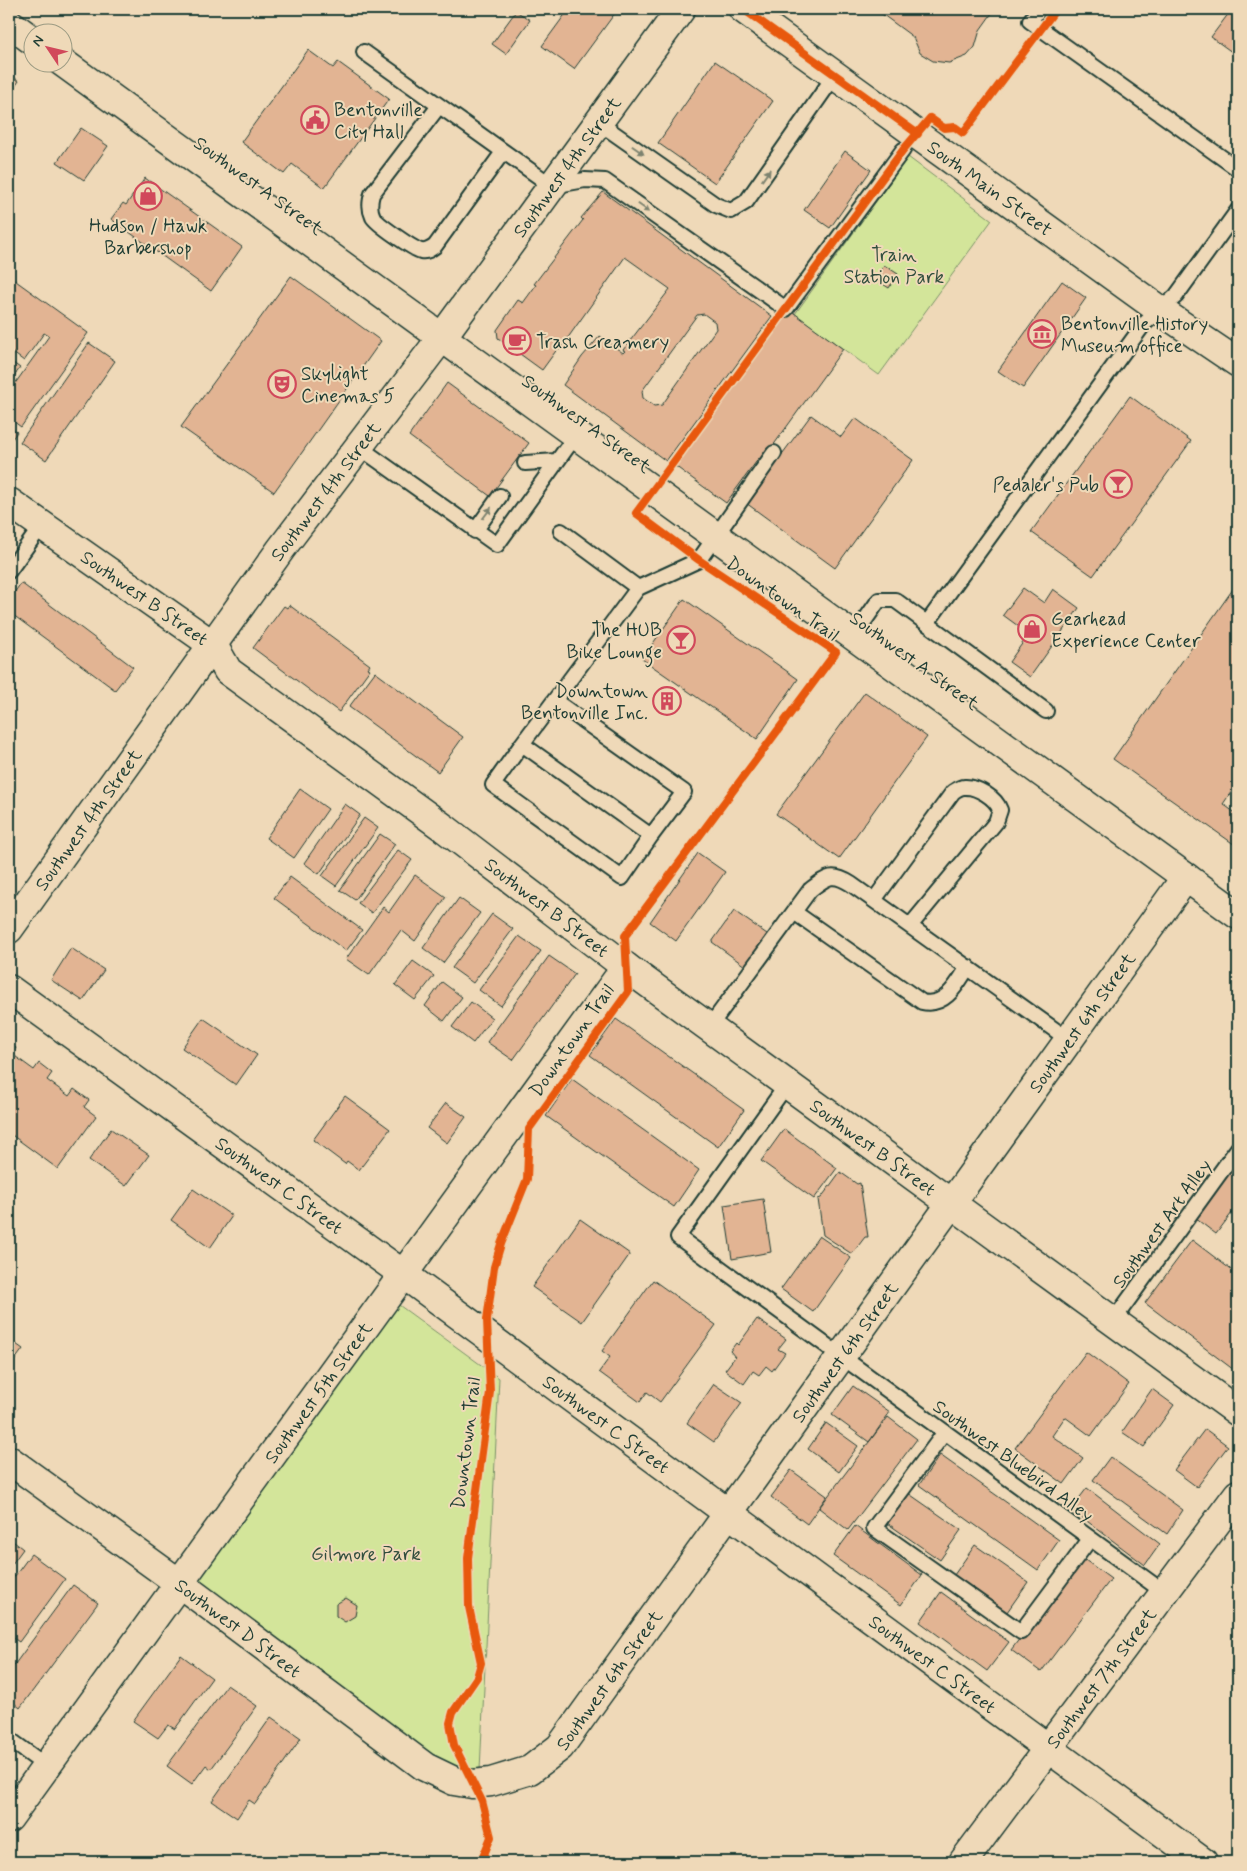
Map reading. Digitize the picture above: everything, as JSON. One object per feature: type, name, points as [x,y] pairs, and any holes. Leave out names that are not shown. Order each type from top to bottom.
[{"type":"street","name":"Southwest 4th Street","points":[[9,929],[281,549],[442,337],[681,9]]},
{"type":"street","name":"South Main Street","points":[[743,9],[1161,311],[1238,363]]},
{"type":"street","points":[[9,23],[22,33]]},
{"type":"street","name":"Southwest A Street","points":[[72,69],[1238,915]]},
{"type":"street","name":"Southwest B Street","points":[[9,502],[213,645],[228,671],[444,828],[626,967],[710,1026],[1238,1412]]},
{"type":"street","name":"Southwest 6th Street","points":[[472,1784],[492,1782],[530,1770],[560,1747],[1186,878]]},
{"type":"street","name":"Southwest 5th Street","points":[[9,1818],[626,967]]},
{"type":"street","name":"Southwest C Street","points":[[9,989],[403,1274],[1203,1862]]},
{"type":"street","name":"Southwest D Street","points":[[9,1460],[179,1583],[425,1767],[454,1781],[472,1784]]},
{"type":"street","name":"Southwest 7th Street","points":[[963,1862],[1238,1494]]},
{"type":"lane","points":[[1039,9],[1030,21],[1238,169]]},
{"type":"lane","points":[[364,52],[552,186],[586,180],[605,181],[786,309],[903,150]]},
{"type":"lane","points":[[598,122],[716,206],[731,210],[746,202],[836,75]]},
{"type":"lane","points":[[439,106],[372,194],[369,203],[374,218],[412,247],[421,251],[429,251],[435,246],[503,152]]},
{"type":"lane","points":[[927,623],[1144,324],[1176,296],[1238,210]]},
{"type":"lane","points":[[359,446],[497,545],[576,435]]},
{"type":"lane","points":[[555,701],[684,792],[622,878],[493,784],[638,588],[698,560],[774,453]]},
{"type":"lane","points":[[525,462],[557,461]]},
{"type":"lane","points":[[475,531],[500,496]]},
{"type":"lane","points":[[9,572],[42,525]]},
{"type":"lane","points":[[561,531],[638,588]]},
{"type":"lane","points":[[854,636],[879,600],[895,600],[1046,711]]},
{"type":"lane","points":[[522,744],[651,836]]},
{"type":"lane","points":[[874,900],[953,792],[963,787],[975,789],[998,803],[1000,810],[996,822],[910,926]]},
{"type":"lane","points":[[710,1026],[810,890],[832,876],[840,877],[874,900],[1069,1040]]},
{"type":"lane","points":[[794,912],[922,1002],[930,1004],[941,1000],[951,993],[968,967]]},
{"type":"lane","name":"Southwest Bluebird Alley","points":[[788,1083],[678,1237],[1165,1593]]},
{"type":"lane","name":"Southwest Art Alley","points":[[1114,1321],[1238,1148]]},
{"type":"lane","points":[[945,1432],[874,1528],[1021,1632],[1090,1539]]},
{"type":"lane","points":[[9,1739],[46,1766]]},
{"type":"green space","name":"Train Station Park","points":[[908,157],[992,220],[879,375],[795,314]]},
{"type":"green space","name":"Gilmore Park","points":[[396,1303],[499,1378],[480,1770],[451,1769],[194,1582]]},
{"type":"building","points":[[569,9],[618,9],[574,69],[542,46]]},
{"type":"building","points":[[875,9],[995,9],[980,30],[975,47],[967,56],[949,63],[933,61],[920,53],[913,37]]},
{"type":"building","points":[[1232,9],[1238,9],[1238,52],[1236,55],[1211,37]]},
{"type":"building","points":[[516,11],[530,20],[506,54],[492,44]]},
{"type":"building","name":"Bentonville City Hall","points":[[308,50],[333,68],[338,62],[389,99],[324,188],[292,164],[284,174],[241,142]]},
{"type":"building","points":[[715,61],[773,101],[715,183],[658,143]]},
{"type":"building","points":[[9,74],[19,81],[9,95]]},
{"type":"building","points":[[81,128],[108,146],[84,180],[57,162]]},
{"type":"building","points":[[845,151],[871,170],[830,228],[804,210]]},
{"type":"building","points":[[145,178],[242,247],[211,291],[111,219],[123,203],[126,205]]},
{"type":"building","points":[[603,192],[772,316],[666,461],[563,385],[582,357],[600,336],[623,353],[625,351],[623,350],[670,289],[625,257],[560,349],[558,348],[542,370],[498,338],[497,330],[518,300],[523,303],[536,285],[534,284],[583,220],[581,218]],"holes":[[[704,314],[715,322],[716,329],[662,405],[654,406],[643,398],[642,391],[697,315]]]},
{"type":"building","points":[[884,265],[898,274],[889,288],[875,279]]},
{"type":"building","points":[[9,276],[88,333],[21,427],[9,418],[9,392],[49,336],[44,333],[24,361],[9,350]]},
{"type":"building","name":"Skylight Cinemas 5","points":[[291,276],[381,341],[274,492],[181,427]]},
{"type":"building","name":"Bentonville History Museum office","points":[[1062,281],[1086,298],[1023,388],[998,371]]},
{"type":"building","points":[[790,310],[843,349],[762,461],[759,458],[726,503],[675,466]]},
{"type":"building","points":[[89,343],[115,361],[46,460],[20,442]]},
{"type":"building","points":[[9,360],[20,368],[9,383]]},
{"type":"building","points":[[447,383],[529,443],[490,496],[409,436]]},
{"type":"building","points":[[1130,396],[1191,441],[1093,576],[1031,532]]},
{"type":"building","points":[[811,415],[841,437],[855,418],[913,460],[835,568],[746,503]]},
{"type":"building","points":[[9,426],[17,432],[9,443]]},
{"type":"building","points":[[1238,582],[1238,782],[1223,804],[1238,815],[1238,847],[1113,759]]},
{"type":"building","points":[[21,583],[133,667],[115,690],[9,612],[9,600]]},
{"type":"building","points":[[1023,588],[1044,603],[1053,589],[1079,608],[1030,677],[1009,662],[1029,634],[1003,615]]},
{"type":"building","points":[[684,599],[798,679],[757,739],[642,659]]},
{"type":"building","points":[[289,605],[370,665],[368,668],[370,669],[339,712],[253,648],[284,606],[287,608]]},
{"type":"building","points":[[375,672],[463,737],[438,772],[349,707]]},
{"type":"building","points":[[865,692],[927,737],[839,859],[776,814]]},
{"type":"building","name":"Downtown Bentonville Inc.","points":[[665,693],[674,700],[668,708],[660,701]]},
{"type":"building","points":[[300,789],[328,809],[294,858],[266,838]]},
{"type":"building","points":[[345,804],[360,815],[319,874],[304,863]]},
{"type":"building","points":[[364,818],[378,828],[336,886],[322,876]]},
{"type":"building","points":[[380,834],[395,844],[355,900],[340,890]]},
{"type":"building","points":[[398,850],[412,860],[372,913],[358,903]]},
{"type":"building","points":[[698,853],[725,872],[676,941],[650,922]]},
{"type":"building","points":[[415,875],[446,897],[415,941],[401,930],[369,975],[346,959],[383,907],[389,912]]},
{"type":"building","points":[[290,877],[362,930],[346,951],[274,898]]},
{"type":"building","points":[[459,898],[480,913],[443,963],[423,948]]},
{"type":"building","points":[[734,911],[767,934],[745,966],[712,942]]},
{"type":"building","points":[[492,914],[513,929],[473,983],[452,968]]},
{"type":"building","points":[[519,936],[541,951],[501,1006],[479,990]]},
{"type":"building","points":[[71,948],[104,970],[83,1001],[51,980]]},
{"type":"building","points":[[549,956],[575,974],[513,1060],[487,1042]]},
{"type":"building","points":[[413,961],[434,976],[415,1000],[395,985]]},
{"type":"building","points":[[442,982],[462,997],[444,1021],[425,1006]]},
{"type":"building","points":[[471,1002],[492,1018],[473,1043],[452,1027]]},
{"type":"building","points":[[203,1018],[257,1055],[236,1085],[182,1048]]},
{"type":"building","points":[[616,1019],[744,1110],[718,1147],[590,1055]]},
{"type":"building","points":[[9,1042],[16,1048],[12,1054],[34,1070],[39,1063],[52,1073],[47,1080],[69,1096],[74,1089],[89,1100],[84,1107],[96,1116],[58,1169],[9,1133]]},
{"type":"building","points":[[572,1079],[699,1170],[674,1207],[546,1116]]},
{"type":"building","points":[[345,1096],[390,1129],[359,1170],[347,1161],[345,1164],[313,1140]]},
{"type":"building","points":[[446,1103],[466,1117],[447,1143],[427,1128]]},
{"type":"building","points":[[111,1129],[149,1155],[126,1186],[89,1160]]},
{"type":"building","points":[[784,1129],[837,1168],[814,1199],[761,1161]]},
{"type":"building","points":[[1231,1170],[1238,1176],[1238,1205],[1216,1234],[1195,1218]]},
{"type":"building","points":[[840,1172],[857,1184],[860,1183],[868,1237],[865,1237],[852,1254],[823,1235],[818,1199],[821,1198]]},
{"type":"building","points":[[193,1189],[232,1216],[210,1248],[171,1220]]},
{"type":"building","points":[[763,1199],[771,1252],[732,1259],[724,1205]]},
{"type":"building","points":[[580,1219],[630,1254],[582,1322],[532,1287]]},
{"type":"building","points":[[819,1236],[851,1258],[813,1312],[781,1289]]},
{"type":"building","points":[[1192,1240],[1238,1275],[1238,1373],[1145,1303]]},
{"type":"building","points":[[653,1280],[716,1325],[660,1402],[647,1392],[640,1402],[599,1372],[610,1357],[602,1351]]},
{"type":"building","points":[[757,1319],[786,1339],[778,1349],[785,1353],[772,1371],[766,1366],[759,1375],[753,1371],[744,1384],[725,1370],[735,1357],[730,1351],[736,1343],[738,1345]]},
{"type":"building","points":[[9,1339],[23,1349],[9,1368]]},
{"type":"building","points":[[1086,1352],[1129,1384],[1091,1436],[1065,1417],[1052,1436],[1083,1458],[1064,1484],[1015,1448]]},
{"type":"building","points":[[714,1384],[742,1403],[714,1442],[687,1423]]},
{"type":"building","points":[[853,1386],[890,1412],[869,1442],[832,1415]]},
{"type":"building","points":[[1152,1389],[1174,1405],[1144,1447],[1122,1432]]},
{"type":"building","points":[[888,1417],[917,1439],[848,1530],[819,1508]]},
{"type":"building","points":[[826,1423],[858,1446],[839,1472],[808,1449]]},
{"type":"building","points":[[1205,1429],[1228,1446],[1197,1487],[1174,1470]]},
{"type":"building","points":[[940,1455],[1059,1540],[1038,1570],[919,1485]]},
{"type":"building","points":[[1110,1457],[1183,1510],[1167,1534],[1093,1480]]},
{"type":"building","points":[[791,1470],[827,1496],[807,1524],[771,1497]]},
{"type":"building","points":[[1087,1488],[1160,1544],[1145,1565],[1071,1509]]},
{"type":"building","points":[[908,1493],[961,1530],[940,1560],[887,1523]]},
{"type":"building","points":[[855,1526],[922,1575],[901,1605],[833,1556]]},
{"type":"building","points":[[9,1538],[23,1549],[9,1568]]},
{"type":"building","points":[[975,1545],[1028,1582],[1007,1612],[954,1575]]},
{"type":"building","points":[[31,1554],[65,1579],[19,1642],[9,1635],[9,1584]]},
{"type":"building","points":[[1081,1557],[1111,1579],[1041,1672],[1011,1650]]},
{"type":"building","points":[[73,1585],[98,1603],[20,1708],[9,1699],[9,1672]]},
{"type":"building","points":[[941,1592],[1009,1642],[987,1671],[920,1622]]},
{"type":"building","points":[[346,1598],[357,1605],[355,1616],[345,1622],[336,1616],[336,1604]]},
{"type":"building","points":[[181,1655],[212,1678],[175,1729],[168,1725],[158,1738],[133,1721]]},
{"type":"building","points":[[227,1685],[257,1706],[211,1769],[206,1765],[192,1784],[167,1766]]},
{"type":"building","points":[[271,1717],[301,1738],[255,1804],[249,1800],[237,1818],[212,1801]]},
{"type":"cycle path","points":[[743,9],[918,134]]},
{"type":"cycle path","name":"Downtown Trail","points":[[481,1862],[491,1837],[482,1801],[454,1745],[450,1723],[453,1712],[477,1677],[481,1663],[469,1607],[468,1558],[490,1392],[487,1320],[494,1267],[501,1244],[527,1179],[529,1129],[628,992],[625,936],[836,652],[699,560],[636,513],[903,150],[930,118],[944,128],[955,127],[963,133],[1056,9]]},
{"type":"place","name":"Bentonville City Hall","points":[[315,120]]},
{"type":"place","name":"Hudson / Hawk Barbershop","points":[[148,196]]},
{"type":"place","name":"Bentonville History Museum office","points":[[1042,334]]},
{"type":"place","name":"Trash Creamery","points":[[517,341]]},
{"type":"place","name":"Skylight Cinemas 5","points":[[282,384]]},
{"type":"place","name":"Pedaler's Pub","points":[[1118,484]]},
{"type":"place","name":"Gearhead Experience Center","points":[[1032,629]]},
{"type":"place","name":"The HUB Bike Lounge","points":[[681,640]]},
{"type":"place","name":"Downtown Bentonville Inc.","points":[[667,701]]}]
